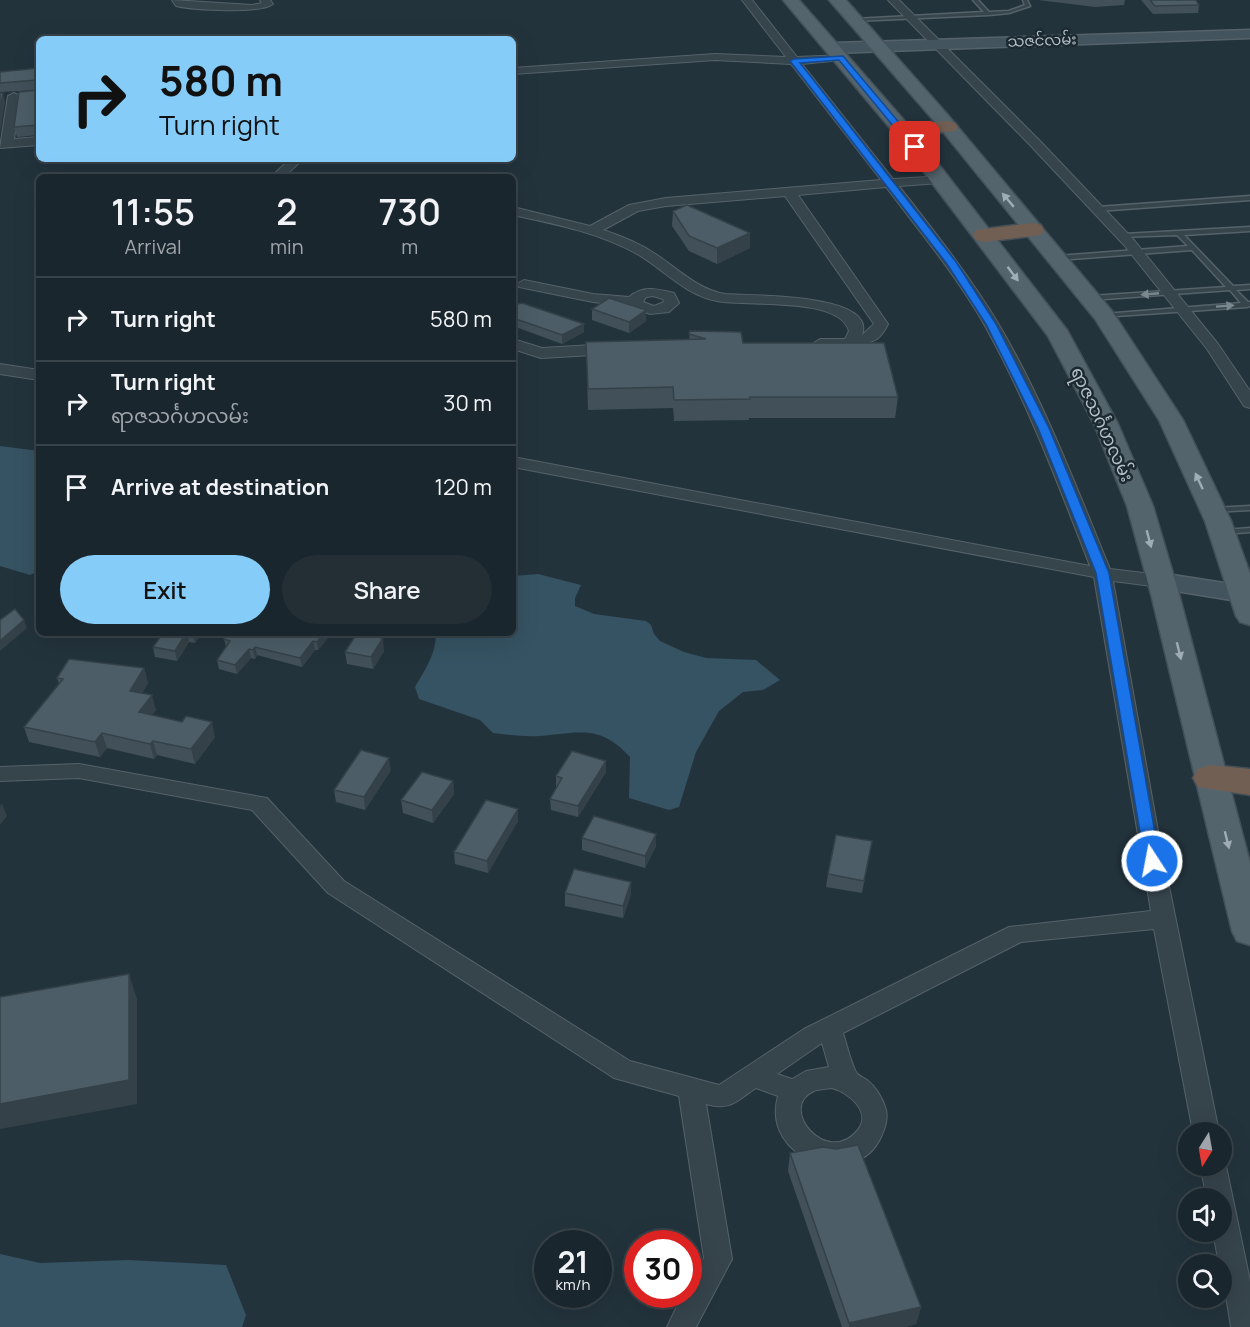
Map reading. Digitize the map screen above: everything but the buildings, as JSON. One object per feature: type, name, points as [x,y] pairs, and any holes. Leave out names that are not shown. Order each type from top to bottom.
[{"type":"highway","points":[[902,130],[948,127]]},
{"type":"highway","points":[[984,235],[1033,230]]},
{"type":"highway","points":[[1211,778],[1250,782]]},
{"type":"main road","name":"ရာဇသင်္ဂဟလမ်း","points":[[791,0],[902,130],[1059,335],[1106,424],[1140,506],[1163,587],[1250,931]]},
{"type":"main road","points":[[837,0],[948,127],[1104,316],[1171,420],[1213,510],[1248,605]]},
{"type":"main road","name":"သဇင်လမ်း","points":[[837,53],[876,45],[1250,34]]},
{"type":"main road","points":[[1163,587],[1248,605]]},
{"type":"street","points":[[177,0],[180,4],[193,6],[249,8],[258,8],[268,4],[265,0]]},
{"type":"street","points":[[747,0],[951,262],[991,324],[1044,428],[1102,573],[1164,919],[1204,1122]]},
{"type":"street","points":[[893,0],[1124,236],[1187,309],[1250,403]]},
{"type":"street","points":[[516,70],[715,57],[794,61],[837,53]]},
{"type":"street","points":[[516,81],[595,65]]},
{"type":"street","points":[[0,97],[18,96],[3,144],[36,141]]},
{"type":"street","points":[[281,174],[294,162]]},
{"type":"street","points":[[592,230],[634,208],[666,202],[940,179]]},
{"type":"street","points":[[789,192],[881,324],[879,331],[868,338],[851,342],[804,345]]},
{"type":"street","points":[[516,212],[592,230],[643,252],[707,294],[736,301],[788,302],[835,307],[851,318],[856,330],[851,342]]},
{"type":"street","points":[[525,284],[593,298],[634,302],[638,296],[647,292],[669,296],[697,288]]},
{"type":"street","points":[[516,345],[541,352],[623,348]]},
{"type":"street","points":[[0,369],[36,375]]},
{"type":"street","points":[[516,463],[1102,573],[1163,587]]},
{"type":"street","points":[[0,774],[79,771],[260,803],[336,887],[623,1070],[722,1097],[813,1036],[1017,933],[1164,919]]},
{"type":"street","points":[[829,1028],[846,1081]]},
{"type":"street","points":[[754,1076],[794,1091]]},
{"type":"street","points":[[832,1077],[846,1081],[868,1097],[874,1109],[875,1121],[872,1133],[865,1143],[854,1150],[840,1154],[825,1153],[811,1148],[798,1139],[790,1127],[786,1115],[788,1102],[794,1091],[804,1083],[817,1078],[832,1077]]},
{"type":"street","points":[[681,1327],[718,1258],[691,1089]]},
{"type":"street","points":[[1228,1242],[1245,1327]]},
{"type":"lane","points":[[975,0],[989,14]]},
{"type":"lane","points":[[855,20],[989,14],[1024,9],[1028,6],[1025,0]]},
{"type":"lane","points":[[1098,209],[1250,198]]},
{"type":"lane","points":[[1124,236],[1250,229]]},
{"type":"lane","points":[[1179,233],[1248,305]]},
{"type":"lane","points":[[1056,258],[1193,248]]},
{"type":"lane","points":[[1090,298],[1250,287]]},
{"type":"lane","points":[[1104,316],[1248,305]]},
{"type":"lane","points":[[1213,510],[1250,508]]},
{"type":"lane","points":[[1221,532],[1250,530]]},
{"type":"water","points":[[0,446],[36,451],[36,572],[30,575],[0,566]]},
{"type":"water","points":[[538,574],[581,585],[575,598],[575,606],[594,614],[646,621],[651,625],[660,641],[684,652],[706,658],[756,660],[780,680],[763,690],[743,692],[719,711],[696,752],[679,807],[669,810],[629,798],[630,757],[609,739],[589,733],[529,736],[493,733],[480,720],[419,699],[415,687],[432,655],[436,636],[516,636],[516,576]]},
{"type":"water","points":[[0,1254],[40,1263],[128,1260],[226,1265],[246,1315],[242,1327],[0,1327]]},
{"type":"route","points":[[915,147],[841,57],[794,61],[951,262],[991,324],[1044,428],[1102,573],[1152,861]]}]
